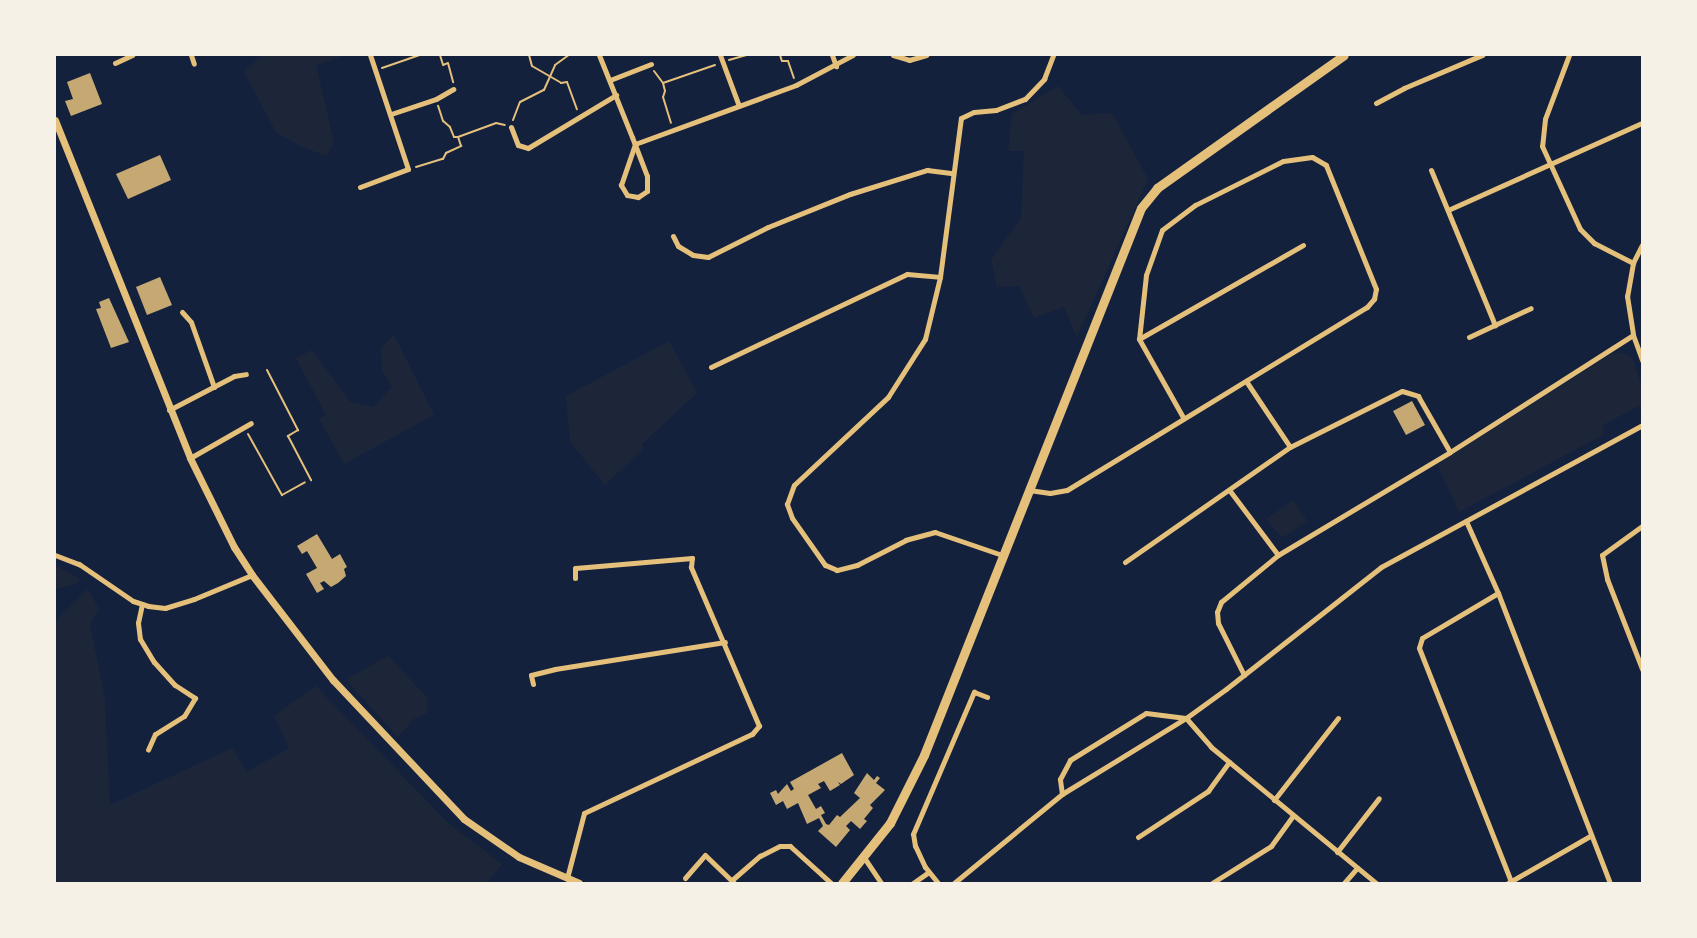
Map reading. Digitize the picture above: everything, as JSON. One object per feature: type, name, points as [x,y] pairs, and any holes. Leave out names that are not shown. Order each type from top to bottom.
[{"type":"main road","points":[[842,883],[864,858],[890,823],[924,755],[1141,208],[1165,182],[1344,55]]},
{"type":"street","points":[[115,63],[130,55]]},
{"type":"street","points":[[191,55],[194,64]]},
{"type":"street","points":[[360,187],[408,169],[370,55]]},
{"type":"street","points":[[599,55],[635,144],[648,184],[644,195],[638,197],[627,195],[621,185],[635,144]]},
{"type":"street","points":[[720,55],[739,106]]},
{"type":"street","points":[[832,55],[836,66]]},
{"type":"street","points":[[635,144],[796,85],[836,66],[853,55]]},
{"type":"street","points":[[893,55],[909,60],[926,55]]},
{"type":"street","points":[[1002,555],[936,532],[906,540],[857,565],[836,570],[825,565],[792,518],[788,504],[794,485],[888,397],[909,367],[925,339],[940,277],[958,126],[961,118],[974,112],[996,110],[1025,100],[1044,79],[1053,55]]},
{"type":"street","points":[[1376,104],[1404,88],[1482,55]]},
{"type":"street","points":[[1569,55],[1542,130],[1542,146],[1580,229],[1594,243],[1633,263]]},
{"type":"street","points":[[610,80],[651,64]]},
{"type":"street","points":[[391,114],[436,99],[453,89]]},
{"type":"street","points":[[510,127],[518,145],[528,148],[616,96]]},
{"type":"street","points":[[55,120],[169,410],[190,458],[234,547],[252,575],[333,680],[464,819],[512,853],[579,883]]},
{"type":"street","points":[[1448,210],[1550,162],[1642,123]]},
{"type":"street","points":[[1029,490],[1050,493],[1066,490],[1367,307],[1374,298],[1376,289],[1326,165],[1312,157],[1283,161],[1194,205],[1162,230],[1146,275],[1139,339],[1183,418]]},
{"type":"street","points":[[672,236],[678,246],[693,255],[708,257],[768,227],[878,184],[927,170],[953,173]]},
{"type":"street","points":[[1431,170],[1495,325]]},
{"type":"street","points":[[1139,339],[1303,245]]},
{"type":"street","points":[[1642,245],[1633,263],[1627,296],[1632,335],[1640,346],[1642,360]]},
{"type":"street","points":[[710,367],[907,274],[940,277]]},
{"type":"street","points":[[1469,337],[1531,308]]},
{"type":"street","points":[[182,312],[191,322],[214,386]]},
{"type":"street","points":[[1244,675],[1218,623],[1217,612],[1221,602],[1278,554],[1450,452],[1632,335]]},
{"type":"street","points":[[169,410],[234,376],[246,374]]},
{"type":"street","points":[[1246,381],[1290,447]]},
{"type":"street","points":[[1124,562],[1230,492],[1290,447],[1402,391],[1418,396],[1450,452]]},
{"type":"street","points":[[190,458],[251,423]]},
{"type":"street","points":[[954,883],[1062,794],[1186,718],[1244,675],[1381,567],[1466,522],[1506,497],[1642,425]]},
{"type":"street","points":[[1230,492],[1278,554]]},
{"type":"street","points":[[1466,522],[1498,593],[1590,836],[1610,883]]},
{"type":"street","points":[[1642,526],[1602,555],[1607,579],[1642,669]]},
{"type":"street","points":[[55,555],[79,564],[142,604],[165,608],[252,575]]},
{"type":"street","points":[[566,878],[584,813],[752,734],[759,726],[759,720],[694,572],[692,558],[685,557],[575,568],[575,578]]},
{"type":"street","points":[[1498,593],[1422,638],[1419,648],[1509,882],[1590,836]]},
{"type":"street","points":[[142,604],[138,623],[140,639],[154,662],[175,685],[195,698],[184,716],[155,734],[148,750]]},
{"type":"street","points":[[533,684],[531,675],[555,669],[725,642]]},
{"type":"street","points":[[938,883],[929,872],[915,846],[913,834],[974,692],[988,698]]},
{"type":"street","points":[[1062,794],[1060,779],[1070,760],[1146,713],[1186,718],[1229,762],[1376,883]]},
{"type":"street","points":[[1274,800],[1338,718]]},
{"type":"street","points":[[1138,837],[1208,791],[1229,762]]},
{"type":"street","points":[[1337,852],[1379,798]]},
{"type":"street","points":[[1212,883],[1271,846],[1293,816]]},
{"type":"street","points":[[685,878],[705,855],[733,881],[760,856],[780,846],[790,846],[831,883]]},
{"type":"street","points":[[864,858],[881,883]]},
{"type":"street","points":[[1344,883],[1357,868]]},
{"type":"street","points":[[913,883],[929,872]]},
{"type":"path","points":[[375,70],[420,55]]},
{"type":"path","points":[[440,55],[443,65],[448,63],[453,89]]},
{"type":"path","points":[[528,55],[532,66],[561,83],[567,82],[580,117]]},
{"type":"path","points":[[458,137],[496,123],[510,127],[520,102],[544,90],[555,65],[570,55]]},
{"type":"path","points":[[663,83],[747,55]]},
{"type":"path","points":[[780,55],[782,61],[788,61],[796,85]]},
{"type":"path","points":[[651,64],[666,91],[663,98],[673,130]]},
{"type":"path","points":[[408,169],[443,159],[446,152],[461,146],[458,137],[454,136],[450,127],[443,121],[436,99]]},
{"type":"path","points":[[267,370],[298,430],[288,436],[311,480]]},
{"type":"path","points":[[244,427],[282,495],[305,482]]},
{"type":"shaded area","points":[[262,55],[346,55],[316,65],[334,142],[327,156],[302,147],[276,132],[244,72]]},
{"type":"shaded area","points":[[1058,86],[1082,115],[1112,113],[1148,179],[1077,337],[1064,307],[1034,318],[1019,286],[997,287],[991,260],[1021,218],[1024,151],[1008,151],[1012,114]]},
{"type":"shaded area","points":[[394,335],[434,415],[344,464],[319,419],[326,415],[296,358],[312,350],[350,402],[373,407],[392,387],[382,370],[381,348]]},
{"type":"shaded area","points":[[669,341],[697,393],[642,444],[644,448],[605,485],[570,442],[566,396]]},
{"type":"shaded area","points":[[1621,352],[1632,357],[1642,386],[1642,410],[1639,406],[1603,425],[1603,435],[1459,512],[1437,464],[1613,353],[1615,355]]},
{"type":"shaded area","points":[[1293,500],[1307,521],[1282,538],[1266,519]]},
{"type":"shaded area","points":[[55,565],[80,579],[76,584],[55,589]]},
{"type":"shaded area","points":[[88,589],[99,609],[90,625],[105,699],[110,805],[232,748],[247,772],[289,748],[274,716],[316,686],[449,824],[502,864],[487,883],[55,883],[55,621]]},
{"type":"shaded area","points":[[388,656],[427,697],[427,713],[414,719],[398,737],[348,682],[348,678]]},
{"type":"building","points":[[90,73],[102,104],[71,116],[65,101],[73,99],[67,82]]},
{"type":"building","points":[[160,155],[171,180],[128,199],[116,174]]},
{"type":"building","points":[[160,277],[172,305],[147,315],[136,287]]},
{"type":"building","points":[[109,298],[129,342],[111,348],[96,309],[101,308],[99,302]]},
{"type":"building","points":[[1412,401],[1425,425],[1406,435],[1393,411]]},
{"type":"building","points":[[317,534],[332,559],[340,554],[347,567],[344,569],[346,576],[338,583],[331,587],[324,581],[320,583],[324,589],[317,593],[306,574],[317,568],[307,551],[302,554],[297,546]]},
{"type":"building","points":[[842,753],[854,775],[841,784],[838,782],[840,785],[830,791],[824,781],[818,784],[821,788],[808,795],[816,809],[821,806],[825,813],[821,815],[826,824],[829,825],[837,815],[840,817],[860,798],[854,793],[867,773],[874,780],[877,776],[880,778],[876,783],[885,790],[870,805],[873,808],[864,819],[867,821],[860,829],[851,821],[846,826],[850,830],[836,847],[818,831],[823,826],[819,818],[807,824],[798,803],[787,809],[783,801],[776,805],[770,793],[776,790],[778,794],[787,784],[791,791],[794,789],[790,782]]}]
